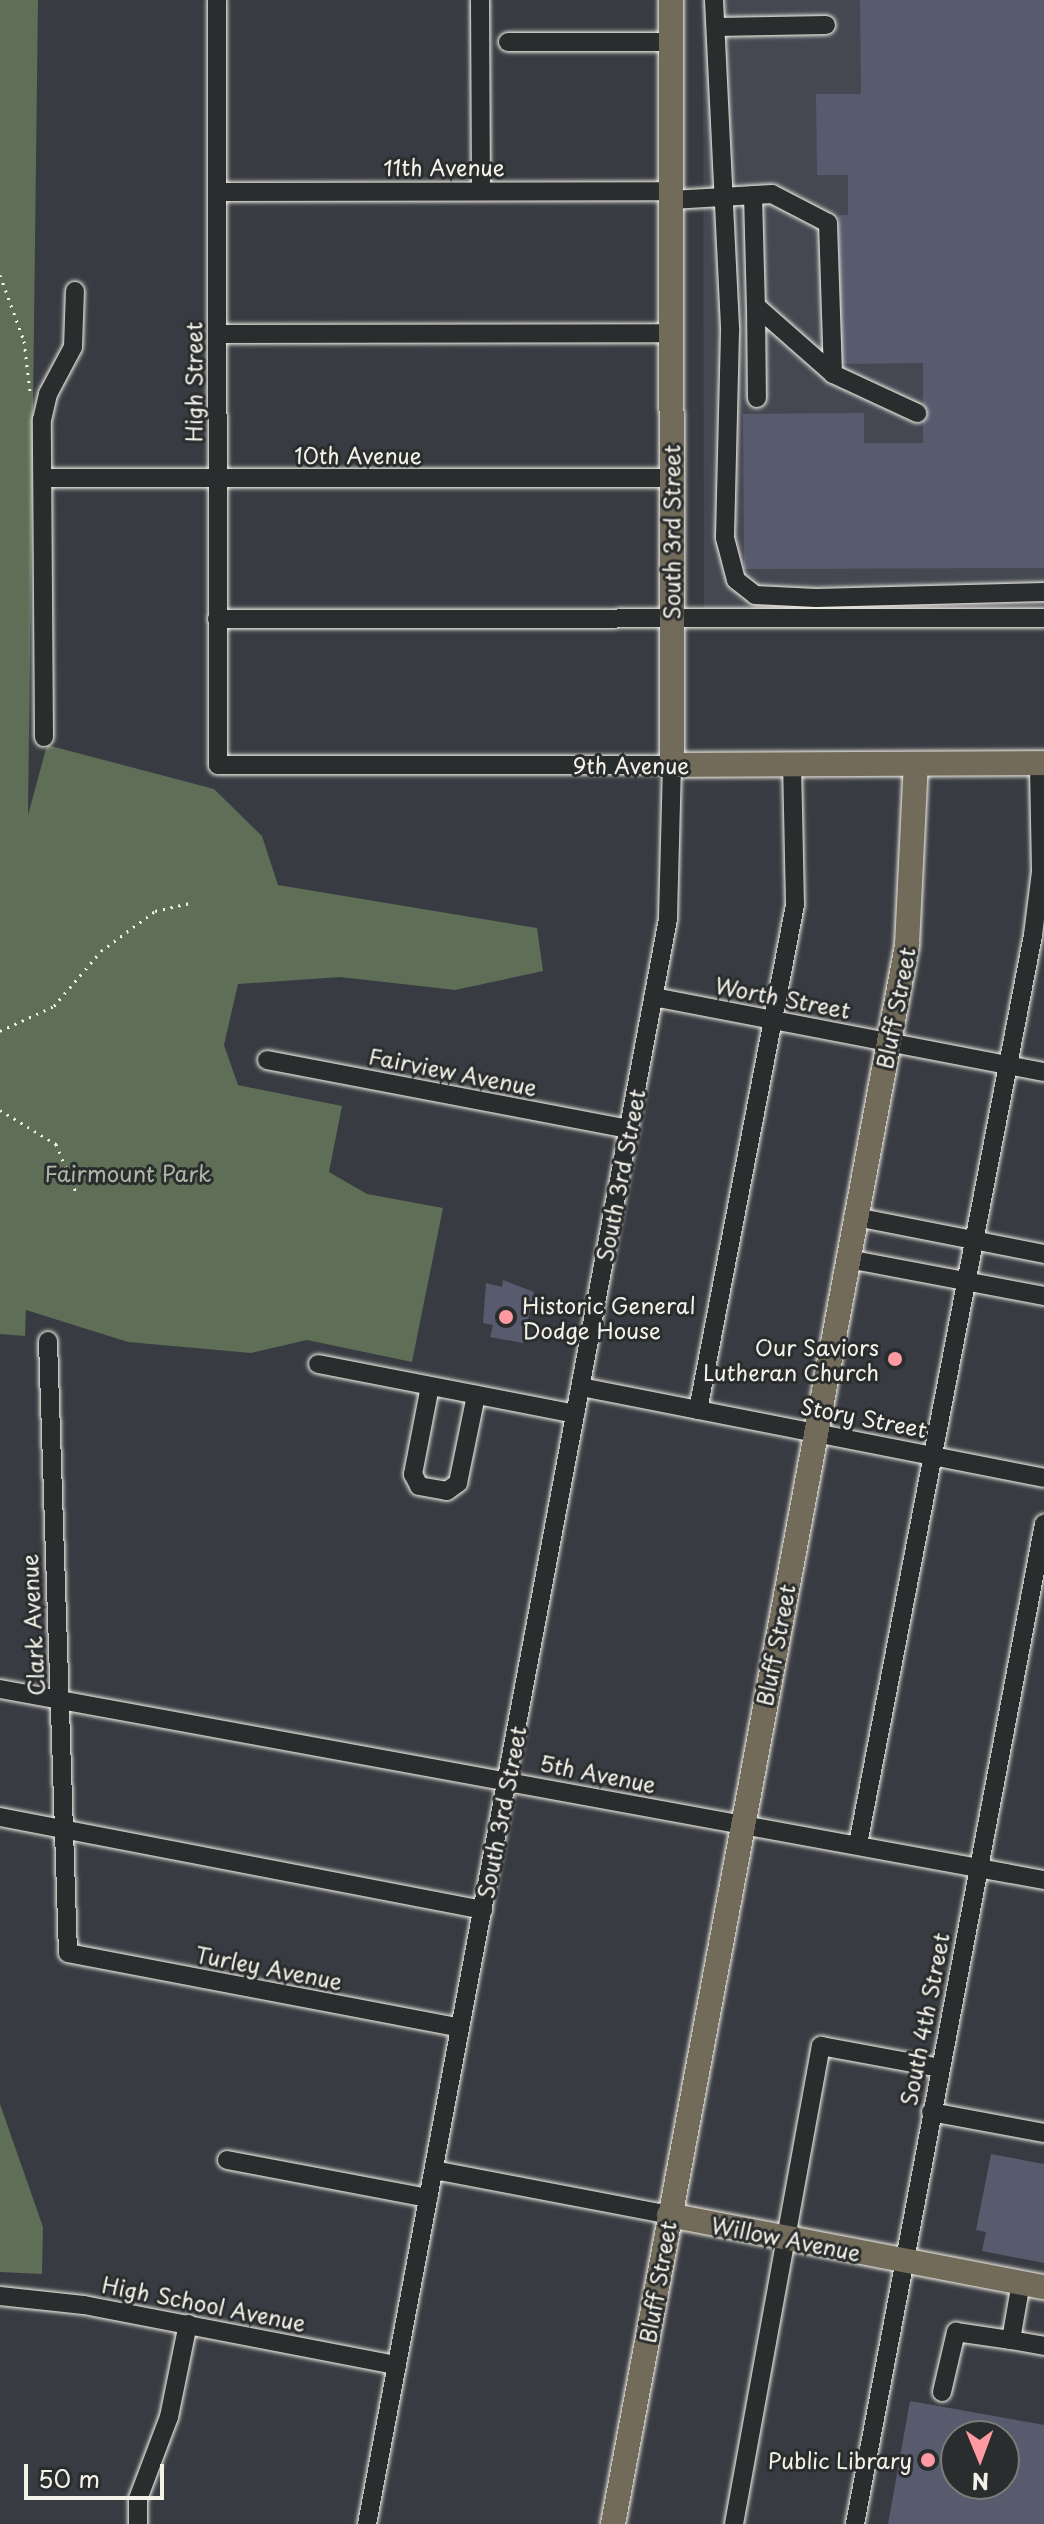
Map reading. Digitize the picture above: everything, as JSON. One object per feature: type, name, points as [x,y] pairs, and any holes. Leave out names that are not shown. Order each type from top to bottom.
[{"type":"main road","name":"South 3rd Street","points":[[671,0],[672,765]]},
{"type":"main road","name":"9th Avenue","points":[[672,765],[1042,763]]},
{"type":"main road","name":"Bluff Street","points":[[613,2524],[914,898],[916,764]]},
{"type":"main road","name":"Willow Avenue","points":[[669,2215],[1033,2285]]},
{"type":"street","name":"High Street","points":[[217,0],[218,765]]},
{"type":"street","points":[[480,0],[481,191]]},
{"type":"street","points":[[714,0],[730,332],[725,538],[736,580],[755,595],[816,598],[1044,592]]},
{"type":"street","points":[[716,27],[826,25]]},
{"type":"street","points":[[508,42],[671,42]]},
{"type":"street","name":"11th Avenue","points":[[217,192],[772,194],[828,223],[833,374]]},
{"type":"street","points":[[753,195],[757,398]]},
{"type":"street","points":[[44,737],[42,420],[48,394],[73,347],[75,291]]},
{"type":"street","points":[[756,306],[833,374],[917,413]]},
{"type":"street","points":[[217,334],[671,333]]},
{"type":"street","name":"10th Avenue","points":[[44,478],[671,478]]},
{"type":"street","points":[[217,619],[1044,618]]},
{"type":"street","points":[[858,1844],[1009,1065],[1038,948],[1042,763]]},
{"type":"street","points":[[698,1410],[795,905],[792,764]]},
{"type":"street","name":"9th Avenue","points":[[218,765],[672,765]]},
{"type":"street","name":"South 3rd Street","points":[[367,2524],[654,997],[672,871],[672,765]]},
{"type":"street","name":"Worth Street","points":[[654,997],[1044,1072]]},
{"type":"street","name":"Fairview Avenue","points":[[267,1060],[629,1129]]},
{"type":"street","points":[[856,1217],[1044,1254]]},
{"type":"street","points":[[848,1259],[1044,1296]]},
{"type":"street","name":"Clark Avenue","points":[[48,1341],[68,1953]]},
{"type":"street","points":[[318,1364],[575,1414]]},
{"type":"street","points":[[430,1386],[413,1474],[419,1486],[447,1491],[458,1483],[476,1395]]},
{"type":"street","name":"Story Street","points":[[581,1387],[1044,1478]]},
{"type":"street","name":"South 4th Street","points":[[855,2524],[1044,1524]]},
{"type":"street","name":"5th Avenue","points":[[0,1689],[1044,1880]]},
{"type":"street","points":[[0,1817],[483,1910]]},
{"type":"street","name":"Turley Avenue","points":[[68,1953],[460,2028]]},
{"type":"street","points":[[734,2524],[821,2046],[940,2068]]},
{"type":"street","points":[[931,2112],[1044,2133]]},
{"type":"street","points":[[227,2160],[428,2198]]},
{"type":"street","name":"Willow Avenue","points":[[434,2170],[669,2215]]},
{"type":"street","points":[[1011,2340],[1033,2285]]},
{"type":"street","name":"High School Avenue","points":[[0,2296],[188,2324],[397,2365]]},
{"type":"street","points":[[138,2524],[138,2499],[169,2417],[188,2324]]},
{"type":"street","points":[[942,2392],[956,2332],[1044,2346]]},
{"type":"path","points":[[0,275],[42,420]]},
{"type":"path","points":[[0,1031],[54,1006],[101,951],[155,911],[193,902]]},
{"type":"path","points":[[0,1110],[56,1144],[76,1192]]},
{"type":"shaded area","points":[[703,0],[1044,0],[1044,615],[704,612]]},
{"type":"green space","name":"Fairmount Park","points":[[0,0],[38,0],[28,815],[47,745],[214,789],[262,836],[278,885],[537,928],[543,971],[455,990],[340,977],[238,984],[224,1045],[238,1085],[342,1106],[329,1172],[367,1194],[443,1208],[412,1362],[307,1340],[251,1353],[128,1342],[26,1310],[25,1336],[0,1334]]},
{"type":"green space","points":[[0,2104],[43,2227],[42,2274],[0,2272]]},
{"type":"building","points":[[860,0],[1044,0],[1044,568],[744,569],[743,414],[864,413],[864,443],[923,443],[923,363],[840,364],[839,215],[848,215],[848,175],[817,175],[816,94],[861,94]]},
{"type":"building","name":"Historic General Dodge House","points":[[503,1280],[534,1292],[523,1343],[490,1337],[493,1325],[483,1323],[486,1283],[502,1287]]},
{"type":"building","points":[[991,2154],[1044,2164],[1044,2263],[982,2251],[986,2232],[976,2230]]},
{"type":"building","name":"Public Library","points":[[910,2401],[1016,2420],[940,2420],[940,2500],[1020,2500],[1020,2421],[1044,2425],[1044,2524],[888,2524]]},
{"type":"place","name":"Historic General Dodge House","points":[[506,1317]]},
{"type":"place","name":"Our Saviors Lutheran Church","points":[[895,1359]]},
{"type":"place","name":"Public Library","points":[[928,2460]]}]
